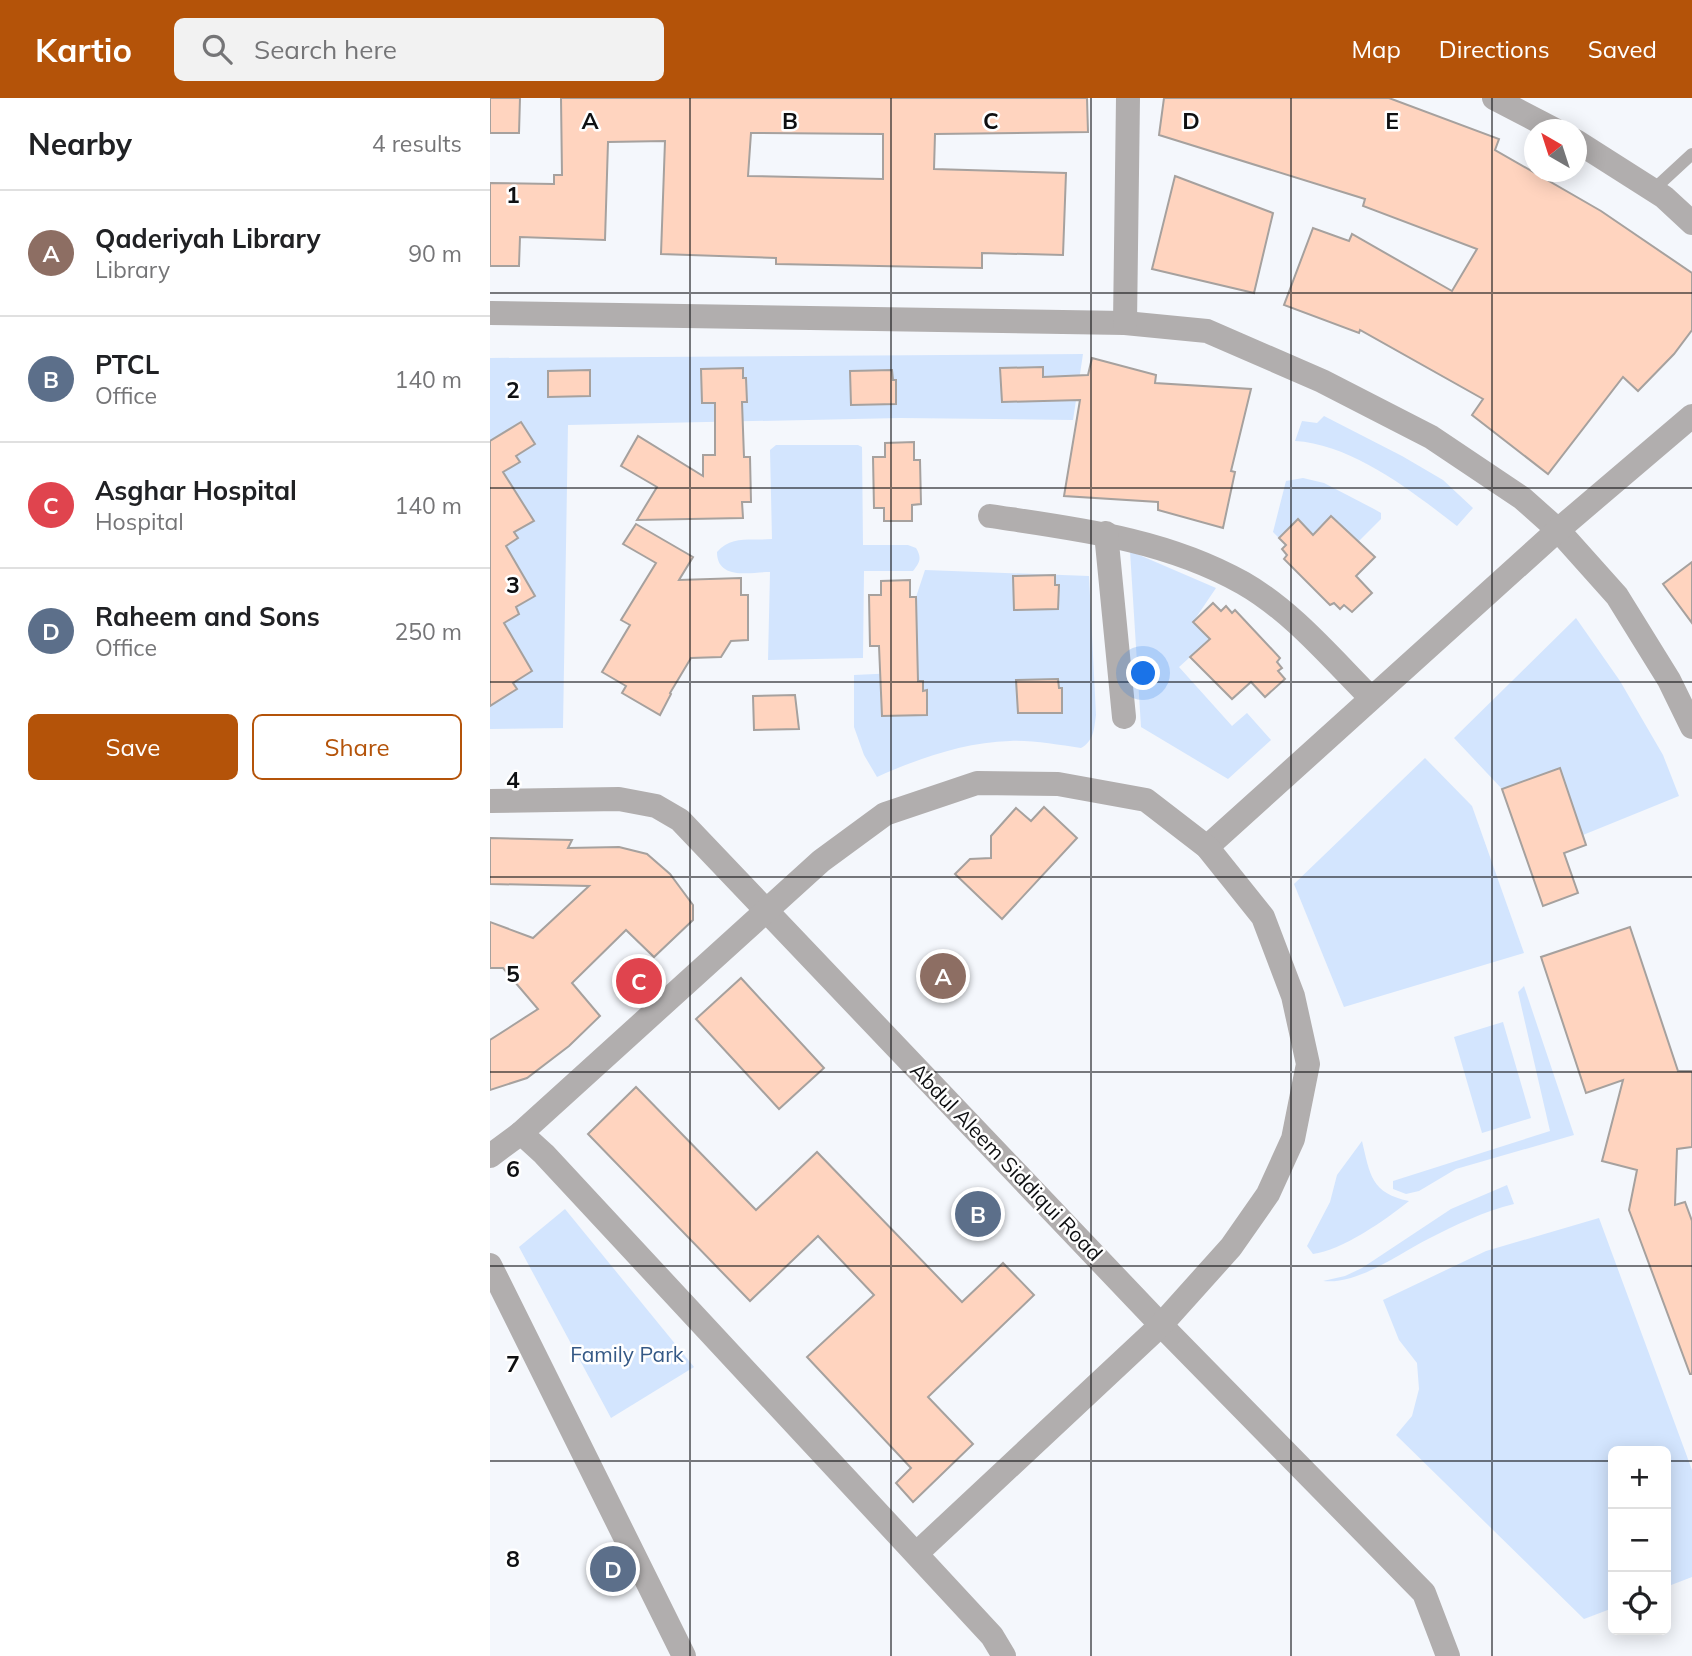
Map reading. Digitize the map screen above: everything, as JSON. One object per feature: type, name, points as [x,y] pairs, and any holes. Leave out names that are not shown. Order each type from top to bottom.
[{"type":"street","points":[[1125,323],[1128,98]]},
{"type":"street","points":[[1494,98],[1534,119]]},
{"type":"street","points":[[1587,147],[1664,197],[1692,223]]},
{"type":"street","points":[[490,313],[1125,323],[1207,331],[1322,381],[1431,437],[1522,498],[1558,530],[1617,596],[1669,680],[1692,727]]},
{"type":"street","points":[[1207,847],[1558,530],[1692,416]]},
{"type":"street","points":[[990,516],[1106,533],[1191,558],[1244,584],[1287,616],[1371,698]]},
{"type":"street","points":[[1106,533],[1124,717]]},
{"type":"street","points":[[490,1156],[521,1133],[821,861],[885,814],[977,783],[1058,785],[1146,800],[1207,847],[1264,917],[1293,996],[1308,1064],[1293,1139],[1269,1194],[1231,1247],[1161,1325],[916,1554]]},
{"type":"street","name":"Abdul Aleem Siddiqui Road","points":[[490,802],[619,799],[656,806],[680,820],[1161,1325],[1424,1593],[1448,1656]]},
{"type":"street","points":[[521,1133],[544,1154],[992,1636],[1004,1656]]},
{"type":"street","points":[[490,1265],[684,1656]]},
{"type":"lane","points":[[1653,190],[1692,155]]},
{"type":"green space","points":[[1083,354],[1073,420],[900,418],[568,425],[563,728],[490,729],[490,358]]},
{"type":"green space","points":[[1324,416],[1443,480],[1473,508],[1457,526],[1401,485],[1360,460],[1317,444],[1295,441],[1302,421],[1317,423]]},
{"type":"green space","points":[[776,445],[862,447],[863,545],[908,545],[918,551],[919,560],[913,571],[864,571],[863,658],[768,660],[770,572],[737,573],[723,567],[719,561],[717,552],[729,543],[772,539],[770,450]]},
{"type":"green space","points":[[1303,478],[1324,483],[1374,509],[1381,513],[1381,519],[1359,541],[1331,517],[1313,535],[1298,519],[1279,538],[1273,532],[1286,481]]},
{"type":"green space","points":[[1130,551],[1216,588],[1193,622],[1210,639],[1179,667],[1232,726],[1247,713],[1271,740],[1228,779],[1141,727]]},
{"type":"green space","points":[[925,570],[1089,576],[1096,715],[1089,742],[1081,748],[1019,741],[993,742],[925,758],[877,777],[864,755],[854,727],[854,675],[918,672],[916,597]]},
{"type":"green space","points":[[1576,618],[1620,681],[1663,755],[1679,796],[1583,835],[1560,768],[1502,789],[1454,738]]},
{"type":"green space","points":[[1425,758],[1472,806],[1524,953],[1344,1007],[1294,884]]},
{"type":"green space","points":[[1524,986],[1574,1135],[1456,1169],[1419,1191],[1406,1194],[1393,1189],[1393,1181],[1550,1131],[1518,992]]},
{"type":"green space","points":[[1503,1022],[1531,1118],[1482,1133],[1454,1037]]},
{"type":"green space","points":[[1362,1141],[1374,1181],[1387,1193],[1409,1201],[1350,1241],[1313,1254],[1307,1246],[1330,1202],[1337,1175]]},
{"type":"green space","points":[[1507,1185],[1514,1204],[1460,1224],[1364,1273],[1336,1281],[1323,1281],[1345,1276],[1362,1268],[1451,1209]]},
{"type":"green space","name":"Family Park","points":[[565,1209],[694,1367],[611,1418],[519,1247]]},
{"type":"green space","points":[[1599,1218],[1692,1470],[1692,1577],[1671,1585],[1671,1446],[1608,1446],[1608,1610],[1584,1619],[1396,1435],[1412,1416],[1419,1389],[1417,1363],[1399,1340],[1383,1300],[1486,1251]]},
{"type":"building","points":[[490,98],[520,98],[519,133],[490,133]]},
{"type":"building","points":[[561,98],[1087,98],[1088,132],[935,134],[934,169],[1066,173],[1063,255],[982,253],[982,268],[776,264],[776,258],[661,254],[665,141],[608,142],[605,240],[520,237],[519,266],[490,266],[490,183],[554,184],[554,175],[562,175]],"holes":[[[751,133],[883,134],[883,179],[748,176]]]},
{"type":"building","points":[[1164,98],[1389,98],[1499,139],[1495,150],[1524,167],[1524,182],[1551,182],[1601,211],[1692,273],[1692,330],[1674,354],[1638,391],[1623,377],[1548,474],[1472,415],[1483,399],[1360,330],[1359,333],[1284,305],[1313,228],[1349,241],[1352,234],[1452,291],[1477,249],[1363,206],[1365,199],[1159,135]]},
{"type":"building","points":[[1175,176],[1273,213],[1254,293],[1152,269]]},
{"type":"building","points":[[1092,358],[1156,375],[1155,383],[1251,389],[1231,471],[1235,472],[1223,528],[1158,510],[1158,502],[1064,496],[1080,400],[1002,402],[1000,368],[1043,367],[1043,377],[1088,375]]},
{"type":"building","points":[[743,368],[747,402],[742,402],[744,457],[750,457],[751,502],[742,502],[743,518],[637,520],[657,487],[621,466],[638,436],[703,476],[703,455],[715,455],[715,403],[702,403],[701,369]]},
{"type":"building","points":[[590,370],[590,396],[548,397],[548,371]]},
{"type":"building","points":[[892,370],[893,380],[896,380],[896,404],[851,405],[850,371]]},
{"type":"building","points":[[521,422],[535,444],[516,456],[520,462],[503,472],[534,521],[514,532],[518,538],[506,546],[535,596],[516,607],[519,614],[504,623],[532,671],[513,683],[517,689],[490,706],[490,441]]},
{"type":"building","points":[[914,442],[914,460],[920,460],[921,504],[912,505],[912,521],[884,521],[884,508],[874,508],[873,457],[885,457],[885,443]]},
{"type":"building","points":[[1331,516],[1375,557],[1356,576],[1372,593],[1352,612],[1344,605],[1340,609],[1334,603],[1330,605],[1284,559],[1287,555],[1282,549],[1286,545],[1279,538],[1298,519],[1313,535]]},
{"type":"building","points":[[636,524],[693,557],[679,580],[741,578],[741,595],[748,595],[748,640],[731,641],[721,657],[691,658],[660,715],[622,693],[626,686],[602,672],[630,625],[621,620],[656,563],[623,544]]},
{"type":"building","points":[[1692,562],[1692,623],[1663,584]]},
{"type":"building","points":[[1055,575],[1055,585],[1059,585],[1058,609],[1014,610],[1013,576]]},
{"type":"building","points":[[910,580],[910,597],[916,597],[918,681],[923,681],[923,691],[927,690],[927,715],[882,716],[879,646],[870,646],[869,595],[881,595],[881,581]]},
{"type":"building","points":[[1213,603],[1221,611],[1226,606],[1232,613],[1235,610],[1280,658],[1277,662],[1282,668],[1278,671],[1285,679],[1265,697],[1251,682],[1232,699],[1190,657],[1210,639],[1193,622]]},
{"type":"building","points":[[1058,679],[1059,688],[1062,688],[1062,713],[1018,713],[1016,680]]},
{"type":"building","points":[[795,695],[799,729],[754,730],[753,696]]},
{"type":"building","points":[[1560,768],[1586,845],[1564,853],[1578,893],[1543,906],[1502,789]]},
{"type":"building","points":[[1044,807],[1077,838],[1002,919],[955,874],[970,859],[991,858],[991,836],[1016,808],[1031,821]]},
{"type":"building","points":[[490,838],[572,840],[568,848],[619,847],[647,854],[670,874],[693,905],[693,920],[654,957],[626,930],[572,983],[600,1016],[569,1046],[527,1078],[490,1090],[490,1040],[538,1009],[503,968],[490,968],[490,922],[533,938],[589,886],[490,884]]},
{"type":"building","points":[[1630,927],[1678,1071],[1692,1071],[1692,1147],[1677,1149],[1675,1205],[1685,1202],[1692,1221],[1692,1374],[1629,1210],[1637,1170],[1602,1161],[1623,1080],[1586,1093],[1541,957]]},
{"type":"building","points":[[741,978],[824,1068],[779,1109],[696,1019]]},
{"type":"building","points":[[636,1087],[756,1210],[817,1152],[962,1302],[1003,1263],[1034,1295],[928,1397],[973,1444],[913,1502],[896,1483],[911,1468],[807,1357],[874,1295],[818,1236],[750,1301],[588,1134]]},
{"type":"place","name":"Qaderiyah Library","points":[[943,976]]},
{"type":"place","name":"Asghar Hospital","points":[[639,981]]},
{"type":"place","name":"PTCL","points":[[978,1214]]},
{"type":"place","name":"Raheem and Sons","points":[[613,1569]]}]
